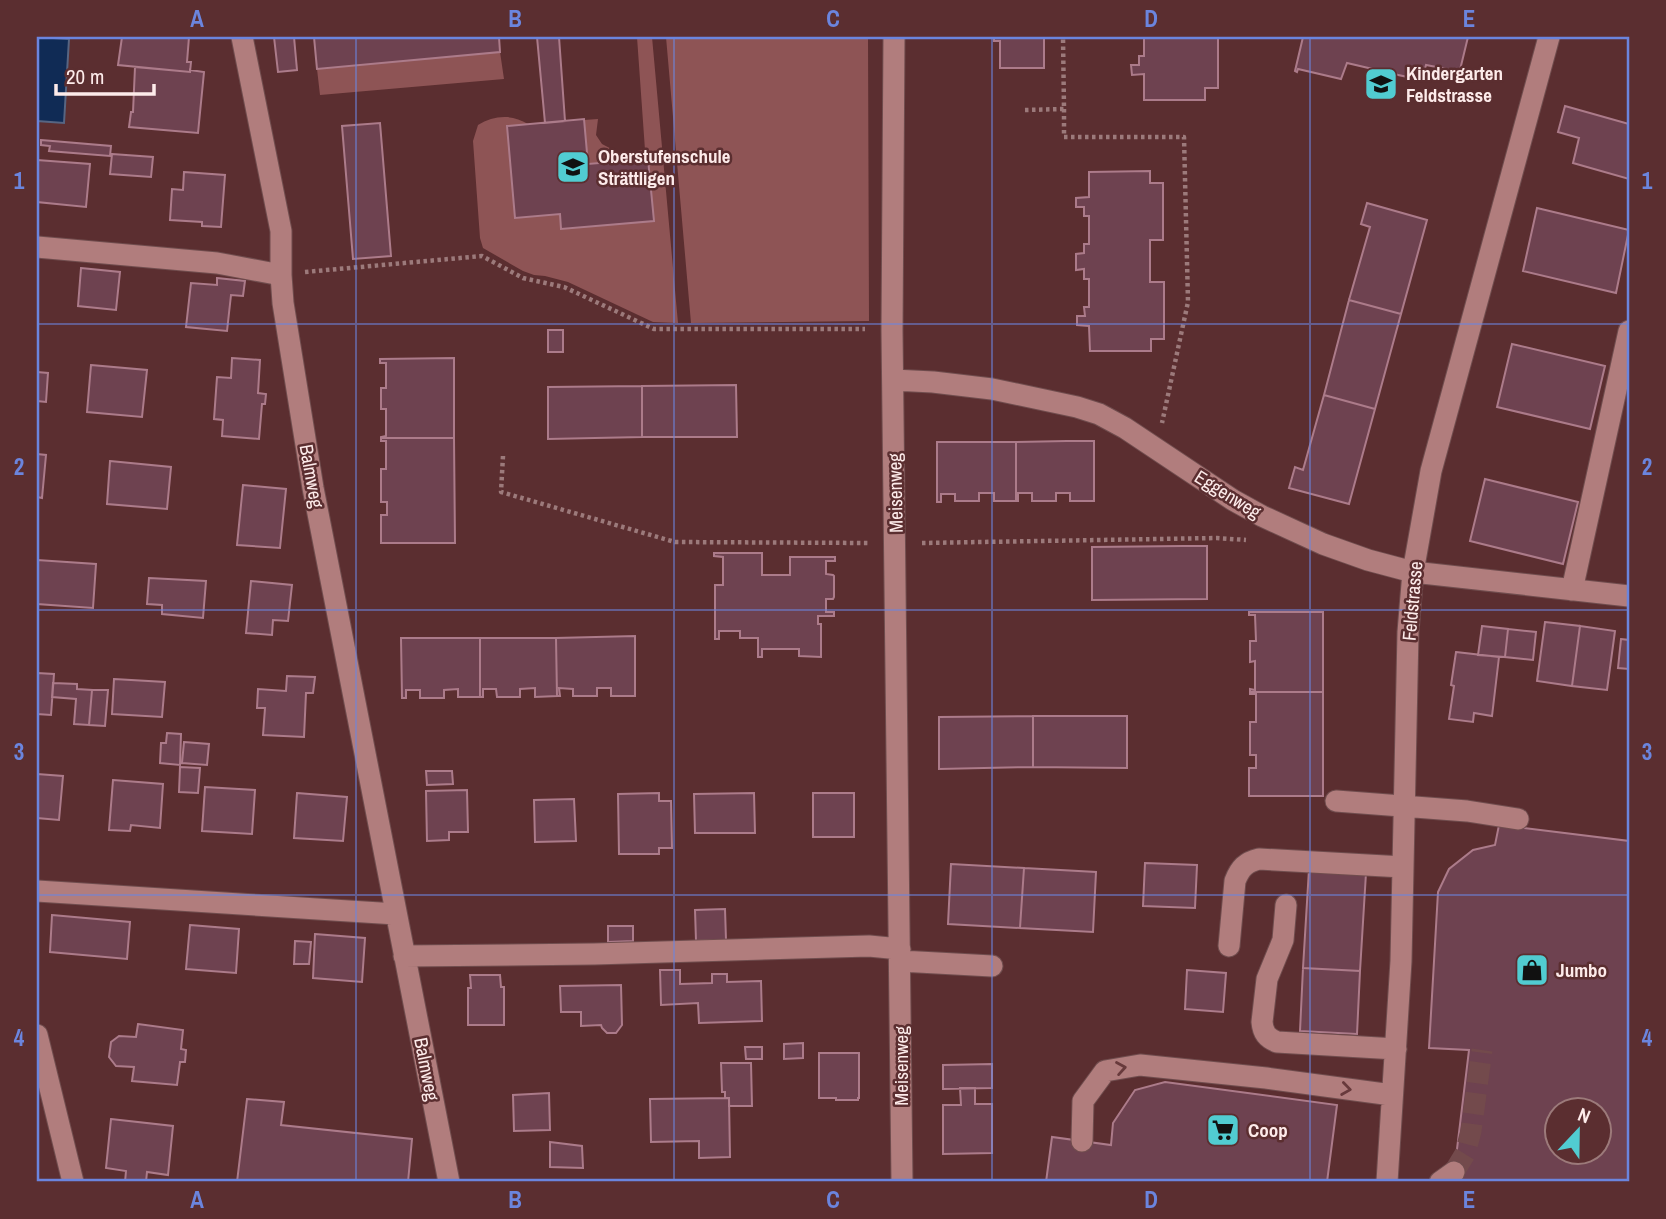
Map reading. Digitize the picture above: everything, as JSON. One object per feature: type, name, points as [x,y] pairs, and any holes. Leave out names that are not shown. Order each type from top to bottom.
[{"type":"street","name":"Balmweg","points":[[243,37],[281,231],[283,303],[313,488],[449,1182]]},
{"type":"street","name":"Meisenweg","points":[[894,37],[893,380],[902,1182]]},
{"type":"street","name":"Feldstrasse","points":[[1387,1182],[1401,961],[1408,632],[1413,572],[1431,471],[1549,37]]},
{"type":"street","points":[[37,247],[217,263],[281,275]]},
{"type":"street","points":[[1572,590],[1629,331]]},
{"type":"street","name":"Eggenweg","points":[[893,380],[992,389],[1099,414],[1156,448],[1233,500],[1292,531],[1357,556],[1413,572],[1629,596]]},
{"type":"street","points":[[1336,801],[1467,811],[1518,819]]},
{"type":"street","points":[[1229,946],[1235,881],[1238,873],[1250,861],[1259,859],[1403,867]]},
{"type":"street","points":[[37,891],[396,914]]},
{"type":"street","points":[[1286,905],[1283,940],[1267,979],[1262,1022],[1265,1035],[1277,1042],[1396,1049]]},
{"type":"street","points":[[404,956],[869,946],[900,955],[992,966]]},
{"type":"street","points":[[37,1035],[73,1182]]},
{"type":"street","points":[[1082,1141],[1083,1101],[1105,1071],[1140,1065],[1392,1095]]},
{"type":"path","points":[[1063,37],[1064,137],[1184,138],[1188,302],[1156,448]]},
{"type":"path","points":[[1025,110],[1064,109]]},
{"type":"path","points":[[281,275],[482,256],[523,278],[564,287],[654,329],[869,329]]},
{"type":"shaded area","points":[[637,37],[652,37],[678,323],[653,322],[568,282],[523,271],[483,248],[480,238],[473,141],[478,125],[503,117],[528,124],[598,119],[596,135],[602,144],[619,153],[645,150]]},
{"type":"shaded area","points":[[666,37],[868,37],[869,321],[691,323]]},
{"type":"shaded area","points":[[500,52],[504,79],[320,95],[317,69]]},
{"type":"water","points":[[37,37],[69,39],[64,123],[37,121]]},
{"type":"building","points":[[122,37],[189,37],[187,62],[191,62],[190,72],[118,65]]},
{"type":"building","points":[[274,37],[294,37],[297,70],[278,72]]},
{"type":"building","points":[[314,37],[499,37],[500,52],[317,69]]},
{"type":"building","points":[[537,37],[559,37],[565,121],[545,123]]},
{"type":"building","points":[[994,37],[1044,37],[1044,68],[1000,68],[1000,41],[994,41]]},
{"type":"building","points":[[1144,37],[1218,37],[1218,88],[1205,88],[1205,100],[1144,100],[1144,74],[1132,75],[1131,65],[1139,65],[1139,56],[1144,56]]},
{"type":"building","points":[[1303,37],[1468,37],[1459,74],[1457,71],[1426,65],[1422,80],[1379,71],[1376,73],[1377,70],[1347,63],[1341,79],[1298,69],[1297,72],[1295,71]]},
{"type":"building","points":[[135,67],[204,72],[198,133],[129,127],[133,112]]},
{"type":"building","points":[[1565,106],[1629,124],[1629,179],[1573,163],[1579,138],[1558,132]]},
{"type":"building","points":[[584,119],[588,164],[648,159],[654,221],[561,229],[560,214],[515,218],[507,126]]},
{"type":"building","points":[[380,123],[391,256],[353,259],[342,126]]},
{"type":"building","points":[[41,140],[111,146],[110,156],[49,151],[50,146],[41,145]]},
{"type":"building","points":[[112,154],[153,157],[151,177],[110,174]]},
{"type":"building","points":[[37,160],[90,164],[86,207],[37,202]]},
{"type":"building","points":[[1150,171],[1150,183],[1163,183],[1163,240],[1150,240],[1150,282],[1164,282],[1164,339],[1151,339],[1151,351],[1090,351],[1089,326],[1077,325],[1077,316],[1085,316],[1084,307],[1089,307],[1089,279],[1084,279],[1084,269],[1076,270],[1076,254],[1084,253],[1084,244],[1089,244],[1089,216],[1084,216],[1084,207],[1076,207],[1076,198],[1089,197],[1089,172]]},
{"type":"building","points":[[184,172],[225,175],[221,227],[202,226],[202,222],[170,220],[172,189],[183,190]]},
{"type":"building","points":[[1367,203],[1427,220],[1401,314],[1349,300],[1370,227],[1361,224]]},
{"type":"building","points":[[1537,208],[1629,230],[1616,293],[1523,271]]},
{"type":"building","points":[[81,268],[120,272],[116,310],[78,306]]},
{"type":"building","points":[[217,278],[245,281],[243,296],[231,295],[227,331],[186,327],[191,283],[217,285]]},
{"type":"building","points":[[1349,300],[1401,314],[1375,409],[1324,395]]},
{"type":"building","points":[[548,330],[563,330],[563,352],[548,352]]},
{"type":"building","points":[[1512,344],[1605,366],[1590,429],[1497,407]]},
{"type":"building","points":[[232,358],[260,360],[258,393],[266,394],[265,404],[262,404],[259,439],[222,436],[223,420],[214,419],[217,377],[231,378]]},
{"type":"building","points":[[454,358],[454,438],[381,438],[386,436],[386,409],[381,409],[381,388],[386,388],[386,363],[380,363],[380,359]]},
{"type":"building","points":[[91,365],[147,370],[142,417],[87,412]]},
{"type":"building","points":[[37,372],[48,373],[46,402],[37,401]]},
{"type":"building","points":[[736,385],[737,437],[642,437],[642,386]]},
{"type":"building","points":[[642,386],[642,437],[548,439],[548,387]]},
{"type":"building","points":[[1324,395],[1375,409],[1349,504],[1289,488],[1295,467],[1303,470]]},
{"type":"building","points":[[381,438],[454,438],[455,543],[381,543],[381,515],[387,515],[387,502],[381,502],[381,469],[386,469],[386,441],[381,441]]},
{"type":"building","points":[[1094,441],[1094,501],[1070,501],[1070,493],[1056,493],[1056,501],[1032,501],[1032,493],[1018,493],[1016,501],[1016,442]]},
{"type":"building","points":[[937,442],[1016,442],[1016,501],[994,501],[994,493],[979,493],[979,501],[955,501],[955,494],[941,494],[941,502],[937,502]]},
{"type":"building","points":[[37,454],[46,455],[42,498],[37,497]]},
{"type":"building","points":[[110,461],[171,467],[167,509],[107,504]]},
{"type":"building","points":[[1485,479],[1578,502],[1563,564],[1470,541]]},
{"type":"building","points":[[243,485],[286,489],[280,548],[237,545]]},
{"type":"building","points":[[1207,546],[1207,599],[1092,600],[1092,547]]},
{"type":"building","points":[[714,553],[762,553],[762,575],[790,575],[790,557],[835,557],[835,561],[826,561],[826,574],[834,576],[834,597],[826,599],[826,612],[834,612],[834,616],[818,616],[818,624],[821,624],[821,657],[799,656],[799,649],[762,649],[762,657],[758,657],[758,638],[740,638],[740,631],[719,631],[719,639],[715,639],[715,585],[723,585],[723,557],[714,556]]},
{"type":"building","points":[[37,560],[96,564],[93,608],[37,604]]},
{"type":"building","points":[[149,578],[206,581],[203,618],[162,614],[162,605],[147,604]]},
{"type":"building","points":[[251,581],[292,585],[288,621],[273,620],[272,635],[246,633]]},
{"type":"building","points":[[1249,612],[1323,612],[1323,692],[1250,692],[1250,689],[1255,690],[1255,661],[1250,662],[1250,641],[1256,641],[1255,615],[1249,615]]},
{"type":"building","points":[[1545,622],[1580,626],[1572,686],[1537,681]]},
{"type":"building","points":[[1482,626],[1508,629],[1505,657],[1478,655]]},
{"type":"building","points":[[1580,626],[1615,631],[1607,690],[1572,686]]},
{"type":"building","points":[[1508,629],[1536,632],[1533,660],[1505,657]]},
{"type":"building","points":[[635,636],[635,696],[611,696],[611,688],[597,688],[597,696],[573,696],[573,689],[559,688],[560,696],[557,696],[556,638]]},
{"type":"building","points":[[401,638],[480,638],[480,697],[458,697],[458,689],[444,690],[444,698],[420,698],[420,690],[406,690],[406,698],[402,698]]},
{"type":"building","points":[[480,638],[556,638],[557,696],[535,697],[535,688],[520,689],[520,697],[497,697],[496,689],[483,689],[483,697],[480,697]]},
{"type":"building","points":[[1621,639],[1629,640],[1629,669],[1618,668]]},
{"type":"building","points":[[1456,652],[1499,657],[1492,716],[1474,713],[1473,722],[1449,719]]},
{"type":"building","points":[[37,673],[54,674],[51,715],[37,714]]},
{"type":"building","points":[[287,676],[315,677],[313,693],[306,693],[304,737],[263,735],[265,708],[257,708],[258,689],[286,691]]},
{"type":"building","points":[[114,679],[165,682],[162,717],[112,714]]},
{"type":"building","points":[[53,683],[77,684],[77,689],[92,690],[89,725],[74,724],[76,699],[52,697]]},
{"type":"building","points":[[92,690],[108,690],[105,726],[89,725]]},
{"type":"building","points":[[1250,692],[1323,692],[1323,796],[1249,796],[1249,768],[1256,768],[1256,755],[1250,755],[1250,722],[1256,722],[1256,694]]},
{"type":"building","points":[[1033,716],[1033,767],[939,769],[939,717]]},
{"type":"building","points":[[1033,716],[1127,716],[1127,768],[1033,767]]},
{"type":"building","points":[[167,733],[181,734],[180,765],[160,763],[161,743],[166,743]]},
{"type":"building","points":[[184,742],[209,744],[207,765],[182,763]]},
{"type":"building","points":[[180,767],[200,768],[198,793],[179,792]]},
{"type":"building","points":[[426,771],[452,771],[453,784],[427,785]]},
{"type":"building","points":[[37,774],[63,776],[59,820],[37,818]]},
{"type":"building","points":[[113,780],[163,784],[160,828],[131,825],[130,831],[109,830]]},
{"type":"building","points":[[205,787],[255,790],[252,834],[202,831]]},
{"type":"building","points":[[467,790],[468,832],[449,832],[449,840],[427,841],[426,791]]},
{"type":"building","points":[[297,793],[347,797],[343,841],[294,838]]},
{"type":"building","points":[[659,793],[659,801],[671,801],[672,848],[659,848],[659,854],[619,854],[618,794]]},
{"type":"building","points":[[754,793],[755,833],[695,833],[694,794]]},
{"type":"building","points":[[813,793],[854,793],[854,837],[813,837]]},
{"type":"building","points":[[574,799],[576,841],[535,842],[534,800]]},
{"type":"building","name":"Jumbo","points":[[1499,825],[1629,841],[1629,1182],[1453,1182],[1469,1050],[1429,1048],[1438,892],[1449,869],[1473,850],[1495,845]]},
{"type":"building","points":[[1145,863],[1197,865],[1195,908],[1143,906]]},
{"type":"building","points":[[951,864],[1024,868],[1020,928],[948,924]]},
{"type":"building","points":[[1024,868],[1096,872],[1093,932],[1020,928]]},
{"type":"building","points":[[1309,869],[1366,873],[1360,971],[1303,968]]},
{"type":"building","points":[[725,909],[726,940],[696,941],[695,910]]},
{"type":"building","points":[[52,915],[130,922],[127,959],[50,952]]},
{"type":"building","points":[[190,925],[239,929],[236,973],[186,969]]},
{"type":"building","points":[[608,926],[633,926],[633,941],[608,942]]},
{"type":"building","points":[[315,934],[365,938],[362,982],[313,978]]},
{"type":"building","points":[[295,941],[311,942],[309,964],[294,964]]},
{"type":"building","points":[[1303,968],[1360,971],[1357,1034],[1300,1031]]},
{"type":"building","points":[[660,970],[680,970],[680,984],[712,983],[712,974],[727,974],[727,982],[761,981],[762,1021],[699,1023],[698,1003],[661,1005]]},
{"type":"building","points":[[1187,970],[1226,973],[1223,1012],[1185,1009]]},
{"type":"building","points":[[470,975],[500,975],[501,987],[504,987],[504,1025],[468,1025]]},
{"type":"building","points":[[621,985],[622,1025],[616,1033],[607,1033],[601,1025],[581,1026],[581,1012],[561,1012],[560,986]]},
{"type":"building","points":[[138,1024],[183,1030],[181,1049],[186,1050],[185,1062],[180,1062],[177,1085],[132,1081],[134,1067],[116,1066],[109,1057],[111,1042],[119,1036],[136,1037]]},
{"type":"building","points":[[803,1043],[803,1058],[784,1059],[784,1044]]},
{"type":"building","points":[[745,1047],[762,1047],[762,1059],[746,1059]]},
{"type":"building","points":[[819,1053],[859,1053],[858,1100],[819,1098]]},
{"type":"building","points":[[721,1063],[751,1063],[752,1106],[729,1106],[729,1098],[725,1098],[725,1092],[722,1092]]},
{"type":"building","points":[[992,1064],[992,1088],[943,1089],[943,1065]]},
{"type":"building","name":"Coop","points":[[1165,1082],[1337,1105],[1327,1182],[1046,1182],[1052,1137],[1111,1145],[1113,1123],[1135,1090]]},
{"type":"building","points":[[960,1088],[975,1088],[975,1104],[992,1104],[992,1153],[943,1154],[943,1105],[961,1105]]},
{"type":"building","points":[[549,1093],[550,1130],[514,1131],[513,1095]]},
{"type":"building","points":[[729,1098],[730,1157],[699,1158],[699,1141],[651,1142],[650,1099]]},
{"type":"building","points":[[247,1099],[284,1102],[281,1125],[412,1139],[408,1182],[237,1182]]},
{"type":"building","points":[[111,1119],[173,1126],[168,1175],[147,1172],[146,1182],[125,1182],[126,1171],[106,1168]]},
{"type":"building","points":[[550,1142],[582,1146],[583,1168],[550,1167]]},
{"type":"tunnel","points":[[1454,1172],[1465,1154],[1471,1131],[1482,1050]]},
{"type":"place","name":"Kindergarten Feldstrasse","points":[[1381,84]]},
{"type":"place","name":"Oberstufenschule Strättligen","points":[[573,167]]},
{"type":"place","name":"Jumbo","points":[[1532,970]]},
{"type":"place","name":"Coop","points":[[1223,1130]]}]
